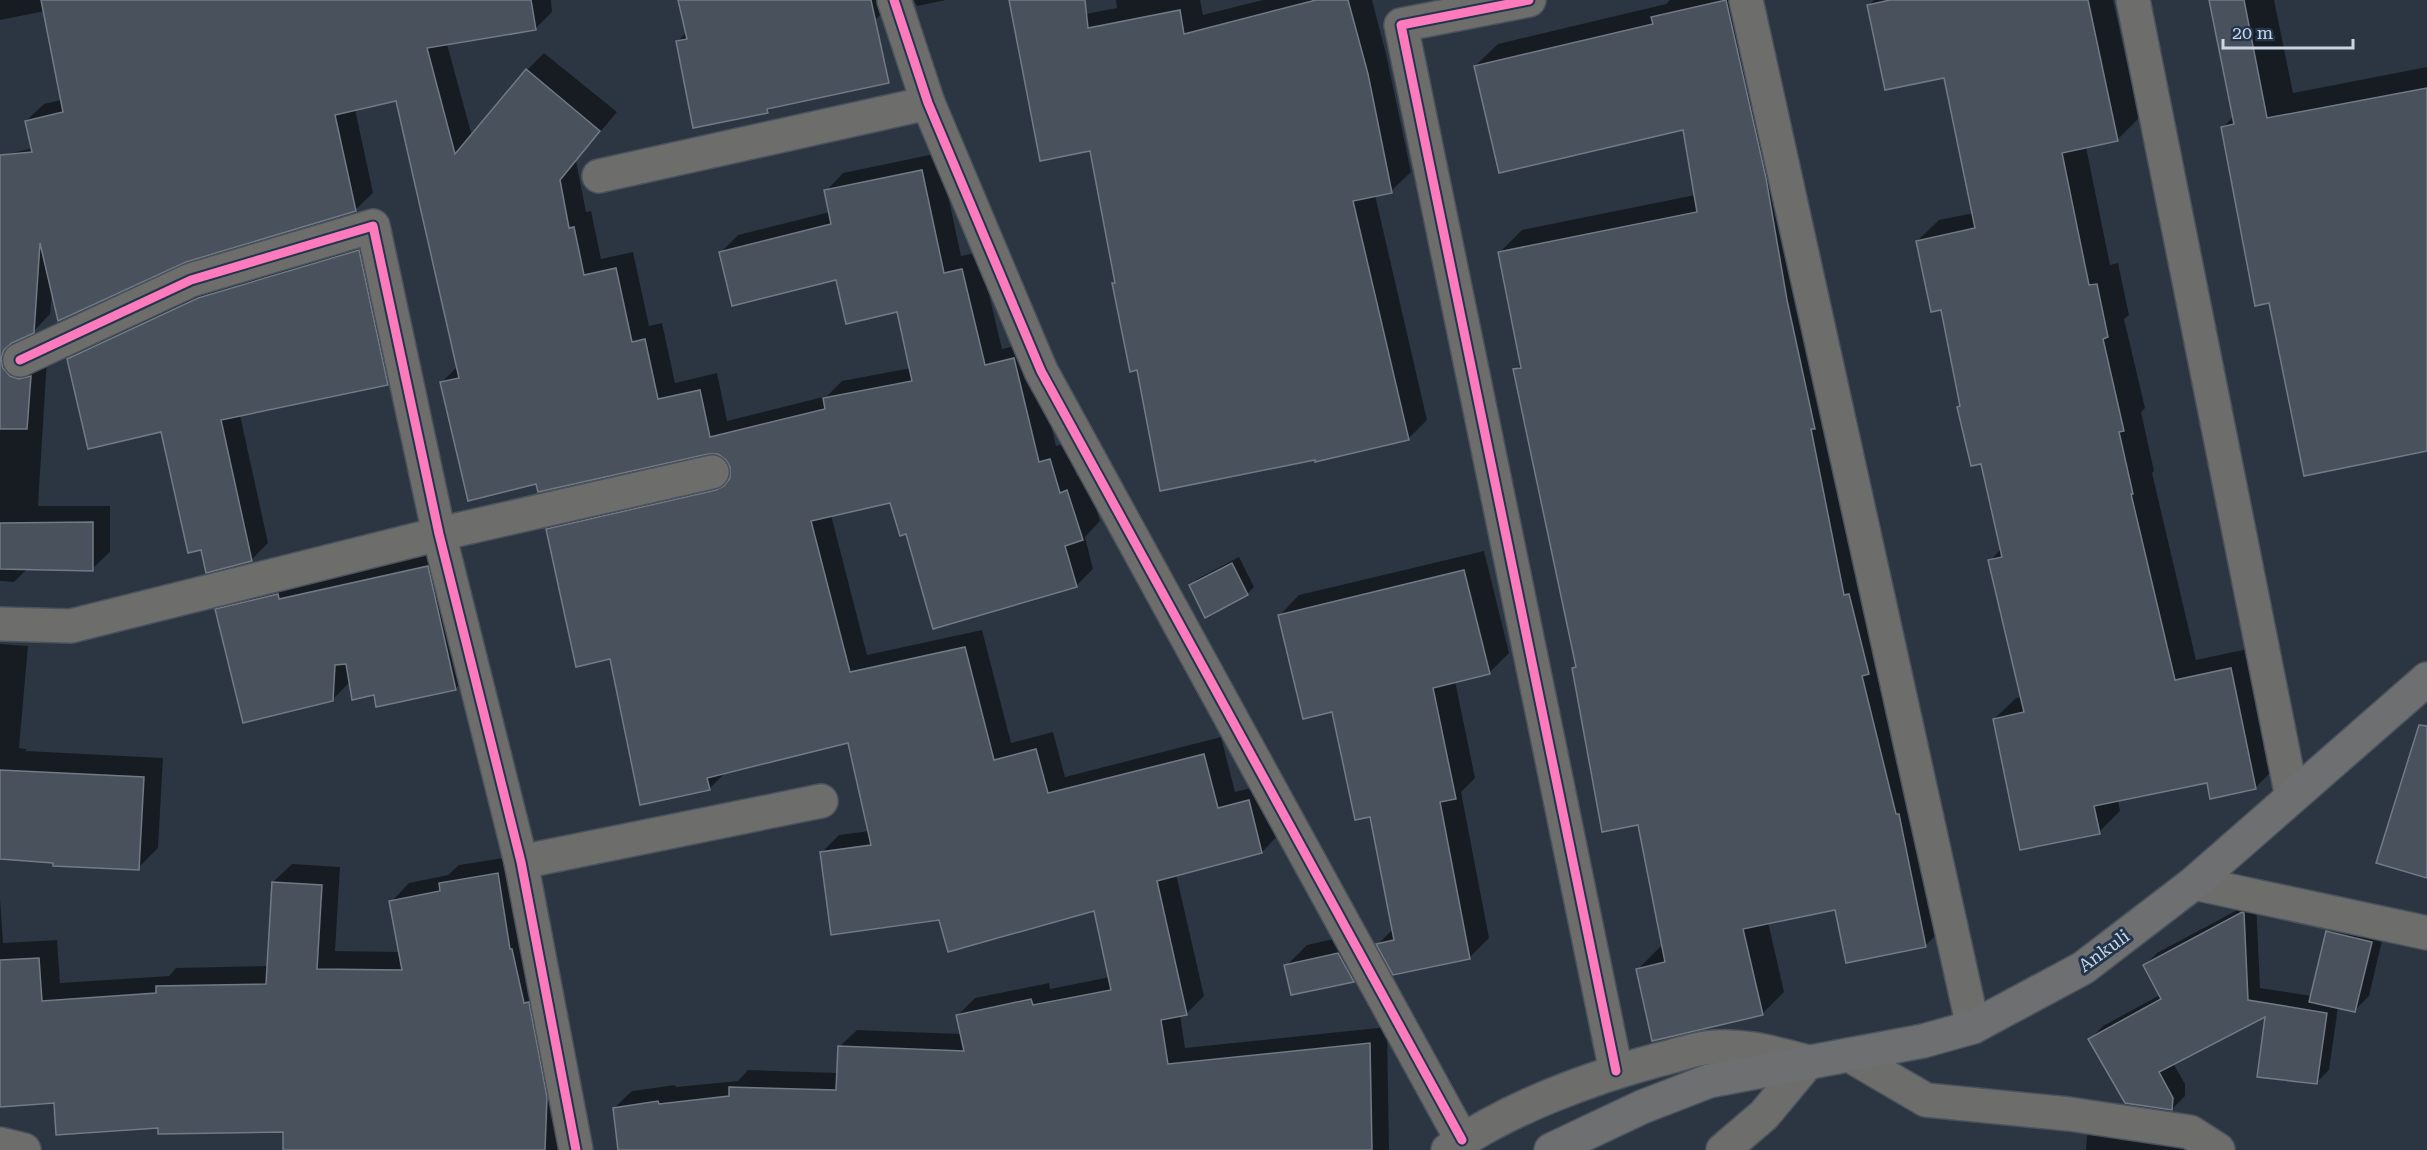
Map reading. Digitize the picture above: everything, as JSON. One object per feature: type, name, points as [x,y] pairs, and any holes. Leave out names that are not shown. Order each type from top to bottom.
[{"type":"main road","name":"Ankuli","points":[[1551,1150],[1641,1107],[1708,1081],[1923,1041],[1972,1027],[2083,968],[2194,883],[2427,679]]},
{"type":"street","points":[[894,0],[928,103],[1041,371],[1455,1145],[1524,1108],[1616,1071],[1705,1048],[1757,1048],[1808,1062],[1764,1115],[1723,1150]]},
{"type":"street","points":[[1529,0],[1477,5],[1401,25],[1616,1071]]},
{"type":"street","points":[[1746,0],[1972,1027]]},
{"type":"street","points":[[2133,0],[2292,797]]},
{"type":"street","points":[[599,176],[928,103]]},
{"type":"street","points":[[20,360],[191,280],[373,226],[439,534],[521,862],[576,1150]]},
{"type":"street","points":[[0,624],[71,626],[439,534],[712,472]]},
{"type":"street","points":[[521,862],[821,801]]},
{"type":"street","points":[[2194,883],[2427,933]]},
{"type":"street","points":[[1849,1055],[1926,1100],[2068,1114],[2190,1132],[2218,1150]]},
{"type":"building","points":[[41,0],[531,0],[536,30],[427,48],[455,154],[526,69],[600,131],[560,180],[569,228],[574,227],[584,275],[616,268],[632,342],[645,339],[658,399],[700,390],[710,437],[825,409],[823,398],[912,381],[897,312],[846,324],[836,280],[732,306],[719,252],[831,224],[824,190],[922,170],[944,273],[962,269],[985,365],[1014,358],[1039,462],[1050,459],[1060,493],[1067,490],[1083,540],[1065,546],[1077,587],[933,629],[906,534],[900,536],[890,503],[811,521],[850,672],[965,647],[994,760],[1036,749],[1048,793],[1204,754],[1218,808],[1249,800],[1262,853],[1157,881],[1187,1015],[1161,1020],[1168,1064],[1370,1043],[1372,1150],[618,1150],[613,1108],[658,1101],[659,1104],[729,1096],[729,1087],[836,1090],[838,1046],[964,1051],[956,1015],[1031,999],[1033,1005],[1111,990],[1094,911],[948,952],[939,920],[831,935],[820,852],[871,845],[848,743],[707,778],[710,790],[640,805],[610,659],[576,667],[546,529],[716,490],[724,486],[730,478],[730,467],[726,460],[718,454],[708,454],[538,492],[536,484],[468,501],[440,382],[459,378],[396,101],[335,115],[356,211],[186,262],[58,321],[40,243],[34,333],[12,343],[4,350],[1,359],[3,368],[10,376],[19,379],[31,376],[27,429],[0,429],[0,155],[32,152],[25,121],[63,112]]},
{"type":"building","points":[[678,0],[871,0],[889,83],[767,109],[768,113],[693,128],[676,41],[687,39]]},
{"type":"building","points":[[1009,0],[1085,0],[1088,28],[1180,10],[1184,34],[1316,0],[1348,0],[1368,74],[1392,193],[1353,201],[1409,440],[1315,462],[1315,460],[1160,491],[1137,370],[1130,372],[1112,283],[1115,283],[1090,151],[1040,161]]},
{"type":"building","points":[[1726,0],[1766,178],[1787,300],[1815,429],[1811,429],[1844,595],[1849,594],[1869,674],[1862,676],[1896,814],[1899,814],[1926,947],[1846,963],[1835,910],[1743,929],[1763,1015],[1652,1041],[1636,969],[1665,962],[1638,825],[1602,832],[1572,668],[1576,667],[1513,369],[1521,368],[1498,252],[1697,212],[1683,130],[1499,173],[1474,66],[1653,24],[1651,17]]},
{"type":"building","points":[[1890,0],[2088,0],[2118,141],[2062,153],[2089,285],[2097,284],[2108,337],[2103,339],[2124,431],[2119,432],[2133,494],[2131,494],[2175,680],[2231,668],[2256,789],[2210,799],[2207,783],[2094,806],[2100,834],[2020,850],[1993,719],[2024,712],[1988,560],[2002,557],[1981,464],[1971,466],[1957,407],[1960,406],[1941,310],[1931,312],[1916,241],[1975,228],[1944,78],[1885,90],[1867,5]]},
{"type":"building","points":[[2209,0],[2244,0],[2267,118],[2427,88],[2427,451],[2304,476],[2269,303],[2255,306],[2221,127],[2234,124]]},
{"type":"building","points":[[359,250],[388,385],[221,420],[252,561],[206,573],[201,550],[188,553],[161,432],[88,449],[67,359],[198,298]]},
{"type":"building","points":[[93,522],[93,571],[0,569],[0,523]]},
{"type":"building","points":[[1232,563],[1248,595],[1205,618],[1189,585]]},
{"type":"building","points":[[428,566],[456,690],[376,707],[374,695],[352,700],[346,664],[335,665],[333,701],[243,723],[215,609],[278,594],[279,599]]},
{"type":"building","points":[[1464,570],[1490,674],[1433,688],[1456,799],[1440,802],[1470,959],[1393,975],[1376,944],[1394,940],[1370,817],[1355,820],[1332,712],[1303,719],[1278,615]]},
{"type":"building","points":[[2419,725],[2427,726],[2427,878],[2376,863]]},
{"type":"building","points":[[0,770],[144,777],[139,870],[53,866],[53,863],[0,859]]},
{"type":"building","points":[[498,873],[510,949],[512,949],[524,1003],[529,1002],[547,1097],[545,1150],[283,1150],[283,1132],[158,1134],[158,1128],[56,1135],[54,1103],[0,1107],[0,960],[39,958],[42,1001],[156,993],[156,986],[266,984],[272,882],[322,885],[317,969],[402,970],[389,901],[440,891],[439,883]]},
{"type":"building","points":[[2242,912],[2244,913],[2248,1000],[2327,1013],[2317,1084],[2257,1077],[2265,1017],[2159,1072],[2173,1098],[2172,1110],[2125,1103],[2088,1039],[2161,999],[2143,965]]},
{"type":"building","points":[[2326,931],[2372,942],[2355,1012],[2309,1002]]},
{"type":"building","points":[[1338,953],[1354,982],[1291,995],[1284,965]]},
{"type":"cycle path","points":[[894,0],[928,103],[1041,371],[1462,1140]]},
{"type":"cycle path","points":[[1529,0],[1401,25],[1616,1071]]},
{"type":"cycle path","points":[[20,360],[191,280],[373,226],[439,534],[521,862],[576,1150]]}]
